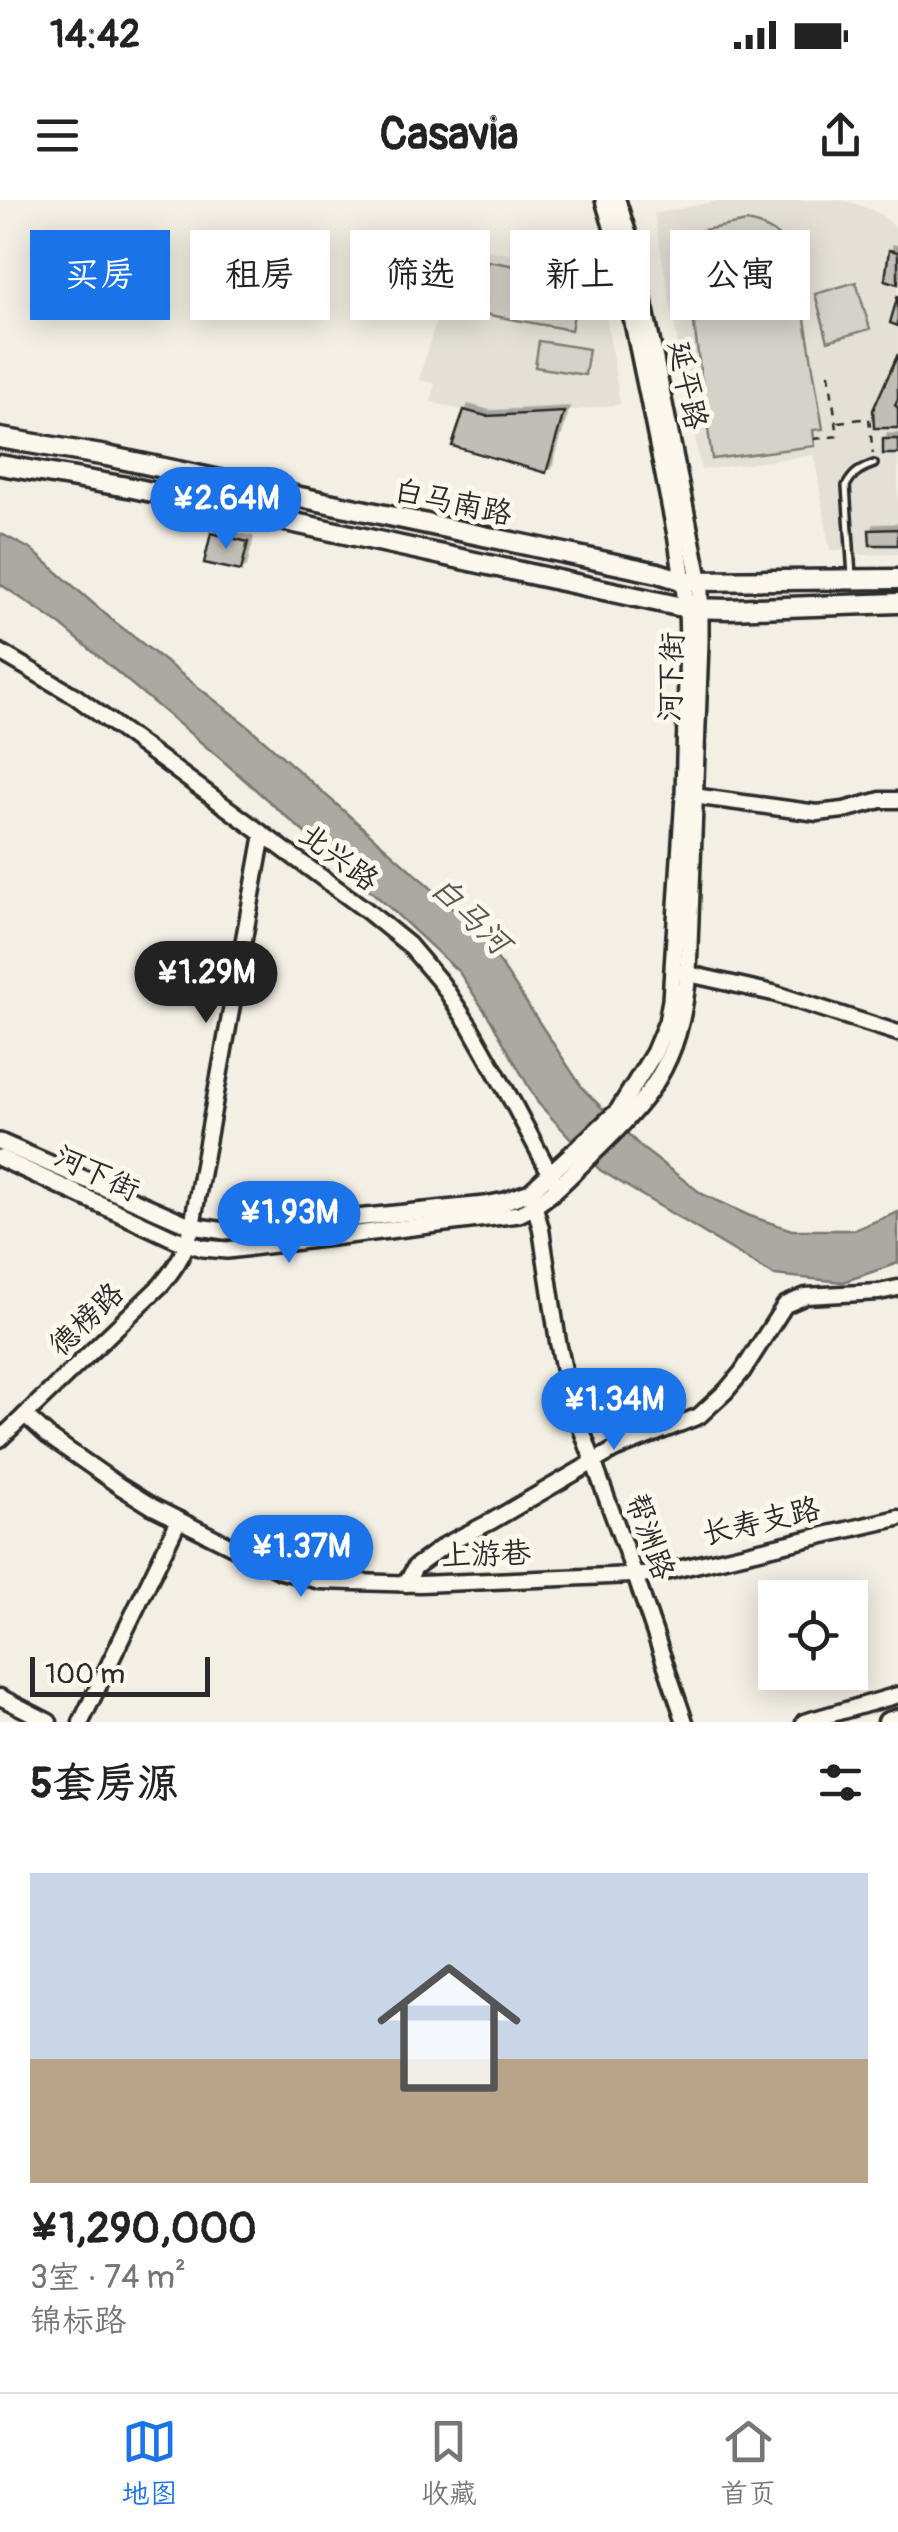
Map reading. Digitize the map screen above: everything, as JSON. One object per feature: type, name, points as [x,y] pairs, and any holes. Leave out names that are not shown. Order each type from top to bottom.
[{"type":"main road","name":"延平路","points":[[604,200],[692,582]]},
{"type":"main road","name":"延平路","points":[[618,200],[633,250],[692,582]]},
{"type":"main road","name":"白马南路","points":[[0,438],[128,460],[692,582],[898,580]]},
{"type":"main road","points":[[0,465],[133,488],[694,609],[898,603]]},
{"type":"main road","name":"河下街","points":[[0,1158],[204,1248],[227,1250],[519,1214],[624,1115],[660,1042],[682,972],[692,582]]},
{"type":"main road","name":"河下街","points":[[0,1142],[192,1226],[225,1231],[533,1199]]},
{"type":"main road","points":[[888,1722],[898,1719]]},
{"type":"street","name":"北兴路","points":[[0,652],[75,696],[409,945],[469,1025],[554,1182]]},
{"type":"street","points":[[689,796],[817,813],[898,800]]},
{"type":"street","name":"德榜路","points":[[0,1439],[161,1285],[179,1262],[192,1226],[263,834]]},
{"type":"street","points":[[682,972],[774,992],[898,1034]]},
{"type":"street","name":"帮洲路","points":[[533,1199],[542,1228],[566,1381],[685,1722]]},
{"type":"street","points":[[406,1584],[415,1567],[435,1551],[614,1450],[708,1409],[742,1372],[780,1311],[792,1300],[898,1288]]},
{"type":"street","name":"上游巷","points":[[25,1415],[120,1487],[179,1520],[302,1578],[406,1584],[635,1575]]},
{"type":"street","name":"长寿支路","points":[[635,1575],[656,1574],[898,1518]]},
{"type":"street","points":[[82,1722],[179,1520]]},
{"type":"street","points":[[804,1722],[898,1695]]},
{"type":"street","points":[[0,1698],[49,1722]]},
{"type":"lane","points":[[852,580],[846,486],[851,476],[874,464]]},
{"type":"path","points":[[814,439],[838,436],[828,367]]},
{"type":"path","points":[[837,422],[869,418],[874,464]]},
{"type":"shaded area","points":[[723,200],[841,200],[881,215],[898,230],[898,554],[863,555],[830,550],[814,455],[701,470],[673,320],[810,320],[810,230],[670,230],[670,301],[654,214]]},
{"type":"shaded area","points":[[747,222],[770,230],[704,230]]},
{"type":"shaded area","points":[[490,251],[510,254],[510,320],[607,320],[620,404],[486,416],[431,402],[435,384],[419,380],[436,320],[490,320]]},
{"type":"shaded area","points":[[490,261],[510,265],[510,319],[490,315]]},
{"type":"shaded area","points":[[856,282],[870,329],[828,341],[815,294]]},
{"type":"shaded area","points":[[516,320],[573,320],[571,330]]},
{"type":"shaded area","points":[[693,320],[805,320],[823,429],[813,430],[815,446],[712,459]]},
{"type":"shaded area","points":[[539,341],[589,349],[585,375],[535,367]]},
{"type":"shaded area","points":[[0,533],[32,550],[111,619],[249,727],[431,888],[485,940],[583,1089],[642,1148],[702,1194],[792,1230],[854,1230],[898,1212],[898,1263],[843,1282],[774,1275],[600,1170],[538,1103],[459,972],[222,760],[61,625],[0,584]]},
{"type":"building","points":[[889,250],[898,252],[898,284],[885,280]]},
{"type":"building","points":[[898,295],[898,326],[890,323]]},
{"type":"building","points":[[898,354],[898,428],[874,428],[873,410]]},
{"type":"building","points":[[464,410],[486,416],[564,412],[546,473],[452,446]]},
{"type":"building","points":[[883,439],[898,439],[898,454],[883,454]]},
{"type":"building","points":[[898,529],[898,545],[870,545],[869,530]]},
{"type":"building","points":[[211,533],[248,542],[241,571],[204,563]]},
{"type":"water label","name":"白马河","points":[[471,915]]}]
